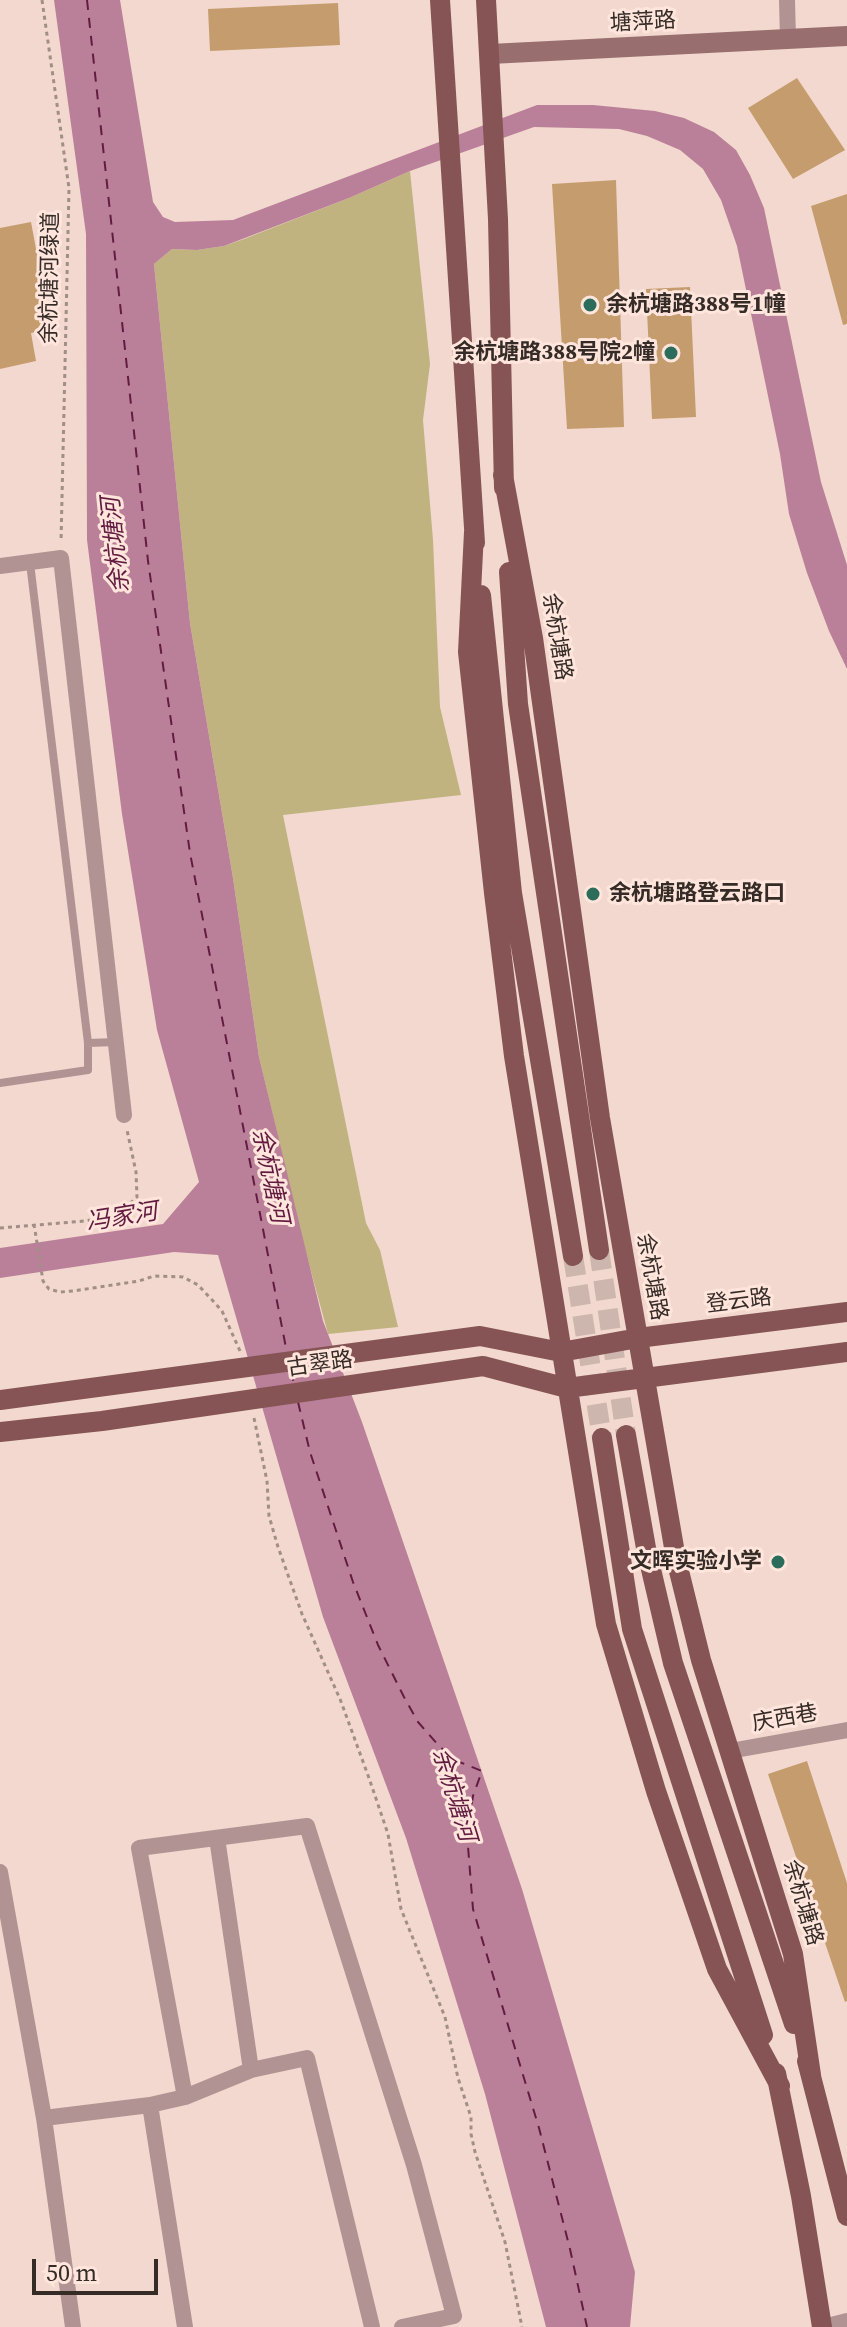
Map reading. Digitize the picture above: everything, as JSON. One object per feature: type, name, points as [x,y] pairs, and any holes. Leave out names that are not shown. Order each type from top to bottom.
[{"type":"main road","points":[[440,0],[474,532],[512,893],[573,1256]]},
{"type":"main road","name":"余杭塘路","points":[[486,0],[498,219],[503,475],[518,704],[599,1250]]},
{"type":"main road","name":"余杭塘路","points":[[503,475],[533,638],[600,1118],[676,1559],[701,1660],[793,1954],[811,2075]]},
{"type":"main road","points":[[474,532],[469,667],[514,1056],[606,1624],[656,1791],[717,1969],[780,2086]]},
{"type":"main road","name":"登云路","points":[[638,1338],[847,1312]]},
{"type":"main road","name":"古翠路","points":[[0,1400],[480,1336],[561,1352],[638,1338]]},
{"type":"main road","points":[[645,1377],[847,1352]]},
{"type":"main road","name":"古翠路","points":[[0,1432],[102,1421],[483,1366],[567,1388],[645,1377]]},
{"type":"main road","name":"余杭塘路","points":[[626,1435],[646,1548],[673,1663],[811,2075],[847,2216]]},
{"type":"main road","points":[[602,1438],[632,1629],[780,2086],[823,2327]]},
{"type":"street","points":[[787,0],[788,39]]},
{"type":"street","name":"塘萍路","points":[[490,54],[847,36]]},
{"type":"street","points":[[0,566],[61,558],[124,1115]]},
{"type":"street","name":"庆西巷","points":[[730,1751],[847,1730]]},
{"type":"street","points":[[185,2097],[139,1848],[307,1826],[414,2165],[454,2316],[402,2327]]},
{"type":"street","points":[[217,1838],[251,2070]]},
{"type":"street","points":[[0,1872],[44,2118],[73,2327]]},
{"type":"street","points":[[44,2118],[150,2105],[185,2097],[251,2070],[307,2058],[372,2327]]},
{"type":"street","points":[[150,2105],[185,2327]]},
{"type":"street","points":[[823,2327],[847,2321]]},
{"type":"lane","points":[[0,1083],[88,1070],[88,1043],[30,562]]},
{"type":"lane","points":[[88,1043],[116,1042]]},
{"type":"path","name":"余杭塘河绿道","points":[[42,0],[69,188],[61,558]]},
{"type":"path","points":[[0,1228],[117,1216],[137,1197],[136,1172],[124,1115]]},
{"type":"path","points":[[34,1224],[43,1281],[49,1289],[60,1292],[139,1281],[154,1276],[183,1277],[198,1285],[222,1311],[239,1347],[242,1362]]},
{"type":"path","points":[[251,1407],[267,1481],[269,1516],[302,1614],[340,1699],[369,1778],[388,1834],[401,1909],[445,2017],[458,2078],[471,2117],[475,2152],[505,2242],[522,2327]]},
{"type":"shaded area","points":[[410,171],[430,364],[423,420],[433,540],[440,707],[461,795],[283,815],[366,1223],[380,1250],[398,1327],[328,1334],[259,1057],[233,878],[190,623],[154,264],[172,249],[197,250],[224,246]]},
{"type":"water","name":"余杭塘河","points":[[54,0],[120,0],[153,202],[163,217],[175,222],[233,220],[537,105],[593,105],[655,111],[684,118],[714,132],[736,150],[764,208],[821,482],[847,565],[847,669],[807,573],[789,514],[780,454],[737,246],[721,200],[703,169],[680,150],[647,136],[619,129],[534,127],[410,171],[224,246],[197,250],[172,249],[154,264],[190,623],[233,878],[259,1057],[323,1321],[362,1422],[522,1889],[635,2272],[630,2327],[546,2327],[485,2094],[406,1838],[323,1617],[218,1255],[174,1252],[0,1278],[0,1248],[163,1224],[199,1182],[157,1030],[122,814],[87,540],[86,234]]},
{"type":"building","points":[[338,3],[340,45],[210,51],[208,9]]},
{"type":"building","points":[[797,78],[845,150],[793,179],[748,108]]},
{"type":"building","name":"余杭塘路388号1幢","points":[[616,180],[624,427],[567,429],[552,184]]},
{"type":"building","points":[[847,194],[847,324],[843,325],[811,206]]},
{"type":"building","points":[[31,222],[51,329],[31,333],[36,361],[0,369],[0,228]]},
{"type":"building","name":"余杭塘路388号院2幢","points":[[690,287],[696,417],[652,419],[646,289]]},
{"type":"building","points":[[807,1761],[847,1883],[845,2002],[768,1774]]},
{"type":"ferry route","points":[[87,0],[148,561],[190,853],[287,1353]]},
{"type":"ferry route","points":[[291,1371],[294,1384]]},
{"type":"ferry route","points":[[298,1402],[310,1452],[353,1582],[378,1645],[418,1722],[457,1761],[482,1771],[473,1796],[467,1834],[473,1909],[539,2128],[587,2327]]},
{"type":"tunnel","points":[[599,1250],[626,1435]]},
{"type":"tunnel","points":[[573,1256],[602,1438]]},
{"type":"place","name":"余杭塘路388号1幢","points":[[590,305]]},
{"type":"place","name":"余杭塘路388号院2幢","points":[[671,353]]},
{"type":"place","name":"余杭塘路登云路口","points":[[593,894]]},
{"type":"place","name":"文晖实验小学","points":[[778,1562]]},
{"type":"water label","name":"冯家河","points":[[122,1218]]}]
